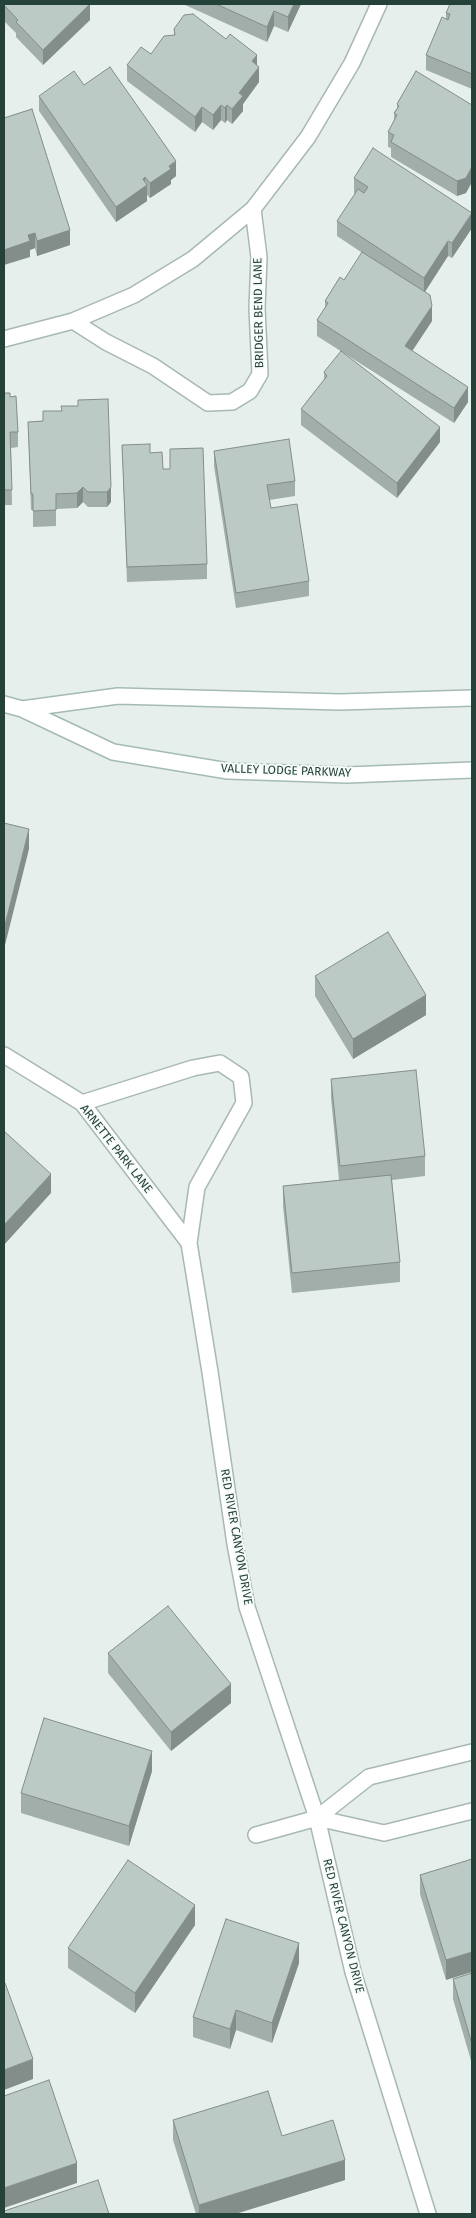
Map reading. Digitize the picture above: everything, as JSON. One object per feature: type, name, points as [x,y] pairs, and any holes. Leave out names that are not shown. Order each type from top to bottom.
[{"type":"street","points":[[4,339],[73,321],[134,295],[194,259],[253,209],[308,137],[352,63],[379,4]]},
{"type":"street","name":"BRIDGER BEND LANE","points":[[73,321],[106,342],[153,366],[208,402],[232,402],[250,391],[260,374],[257,308],[259,257],[253,209]]},
{"type":"street","name":"VALLEY LODGE PARKWAY","points":[[22,709],[118,696],[340,702],[472,698]]},
{"type":"street","name":"VALLEY LODGE PARKWAY","points":[[4,704],[22,709],[114,752],[228,770],[348,774],[472,770]]},
{"type":"street","name":"ARNETTE PARK LANE","points":[[4,1056],[82,1103],[189,1243]]},
{"type":"street","name":"RED RIVER CANYON DRIVE","points":[[82,1103],[193,1068],[220,1063],[241,1077],[244,1102],[197,1187],[189,1243],[235,1544],[247,1607],[317,1818],[353,1972],[428,2214]]},
{"type":"street","points":[[256,1836],[317,1818],[369,1777],[472,1752]]},
{"type":"street","points":[[317,1818],[384,1833],[472,1811]]},
{"type":"building","points":[[4,4],[90,4],[43,50],[16,22],[18,20]]},
{"type":"building","points":[[216,4],[294,4],[288,17],[274,11],[267,27]]},
{"type":"building","points":[[450,4],[472,4],[472,74],[426,55],[442,17],[448,20],[450,14],[446,13]]},
{"type":"building","points":[[193,14],[226,39],[230,34],[257,55],[252,61],[259,67],[239,93],[243,96],[232,109],[227,105],[225,108],[221,105],[213,115],[202,107],[195,117],[127,65],[141,47],[151,54],[164,36],[175,35],[174,29],[184,15]]},
{"type":"building","points":[[110,67],[176,161],[169,166],[171,169],[150,183],[145,177],[143,179],[147,185],[116,207],[39,96],[74,71],[84,85]]},
{"type":"building","points":[[416,71],[472,105],[472,167],[466,178],[457,181],[391,142],[394,135],[388,132],[397,115],[394,113],[399,106],[397,104]]},
{"type":"building","points":[[32,109],[70,230],[37,241],[35,233],[28,235],[30,241],[4,250],[4,118]]},
{"type":"building","points":[[373,148],[472,213],[452,243],[448,241],[424,278],[337,221],[358,189],[364,193],[368,187],[354,178]]},
{"type":"building","points":[[362,252],[430,295],[432,306],[405,346],[468,387],[454,408],[317,320],[328,303],[325,301],[340,277],[344,280]]},
{"type":"building","points":[[341,351],[440,427],[397,483],[301,409],[327,376],[324,372]]},
{"type":"building","points":[[4,393],[10,393],[10,397],[16,396],[18,432],[10,432],[12,490],[4,490]]},
{"type":"building","points":[[108,399],[111,487],[107,492],[88,492],[83,487],[77,493],[56,494],[56,510],[33,511],[28,422],[43,421],[43,411],[62,411],[61,406],[78,406],[78,400]]},
{"type":"building","points":[[289,439],[295,481],[267,485],[271,508],[297,504],[309,581],[236,593],[214,451]]},
{"type":"building","points":[[150,444],[150,453],[162,452],[163,469],[170,469],[170,449],[203,448],[207,564],[127,567],[122,445]]},
{"type":"building","points":[[4,823],[29,829],[4,929]]},
{"type":"building","points":[[388,932],[426,995],[353,1039],[315,976]]},
{"type":"building","points":[[416,1070],[425,1156],[340,1166],[331,1079]]},
{"type":"building","points":[[4,1131],[51,1174],[4,1225]]},
{"type":"building","points":[[391,1175],[400,1262],[292,1273],[283,1186]]},
{"type":"building","points":[[168,1606],[231,1684],[171,1732],[108,1653]]},
{"type":"building","points":[[44,1718],[152,1751],[129,1826],[21,1793]]},
{"type":"building","points":[[472,1859],[472,1952],[446,1960],[420,1875]]},
{"type":"building","points":[[128,1860],[195,1905],[135,1993],[68,1948]]},
{"type":"building","points":[[226,1919],[299,1943],[272,2023],[236,2010],[230,2029],[193,2017]]},
{"type":"building","points":[[472,1973],[472,2044],[453,1979]]},
{"type":"building","points":[[4,1983],[33,2059],[4,2070]]},
{"type":"building","points":[[49,2080],[77,2163],[4,2188],[4,2096]]},
{"type":"building","points":[[268,2091],[282,2136],[333,2120],[345,2160],[199,2205],[173,2120]]},
{"type":"building","points":[[98,2180],[109,2214],[4,2214],[4,2211]]}]
